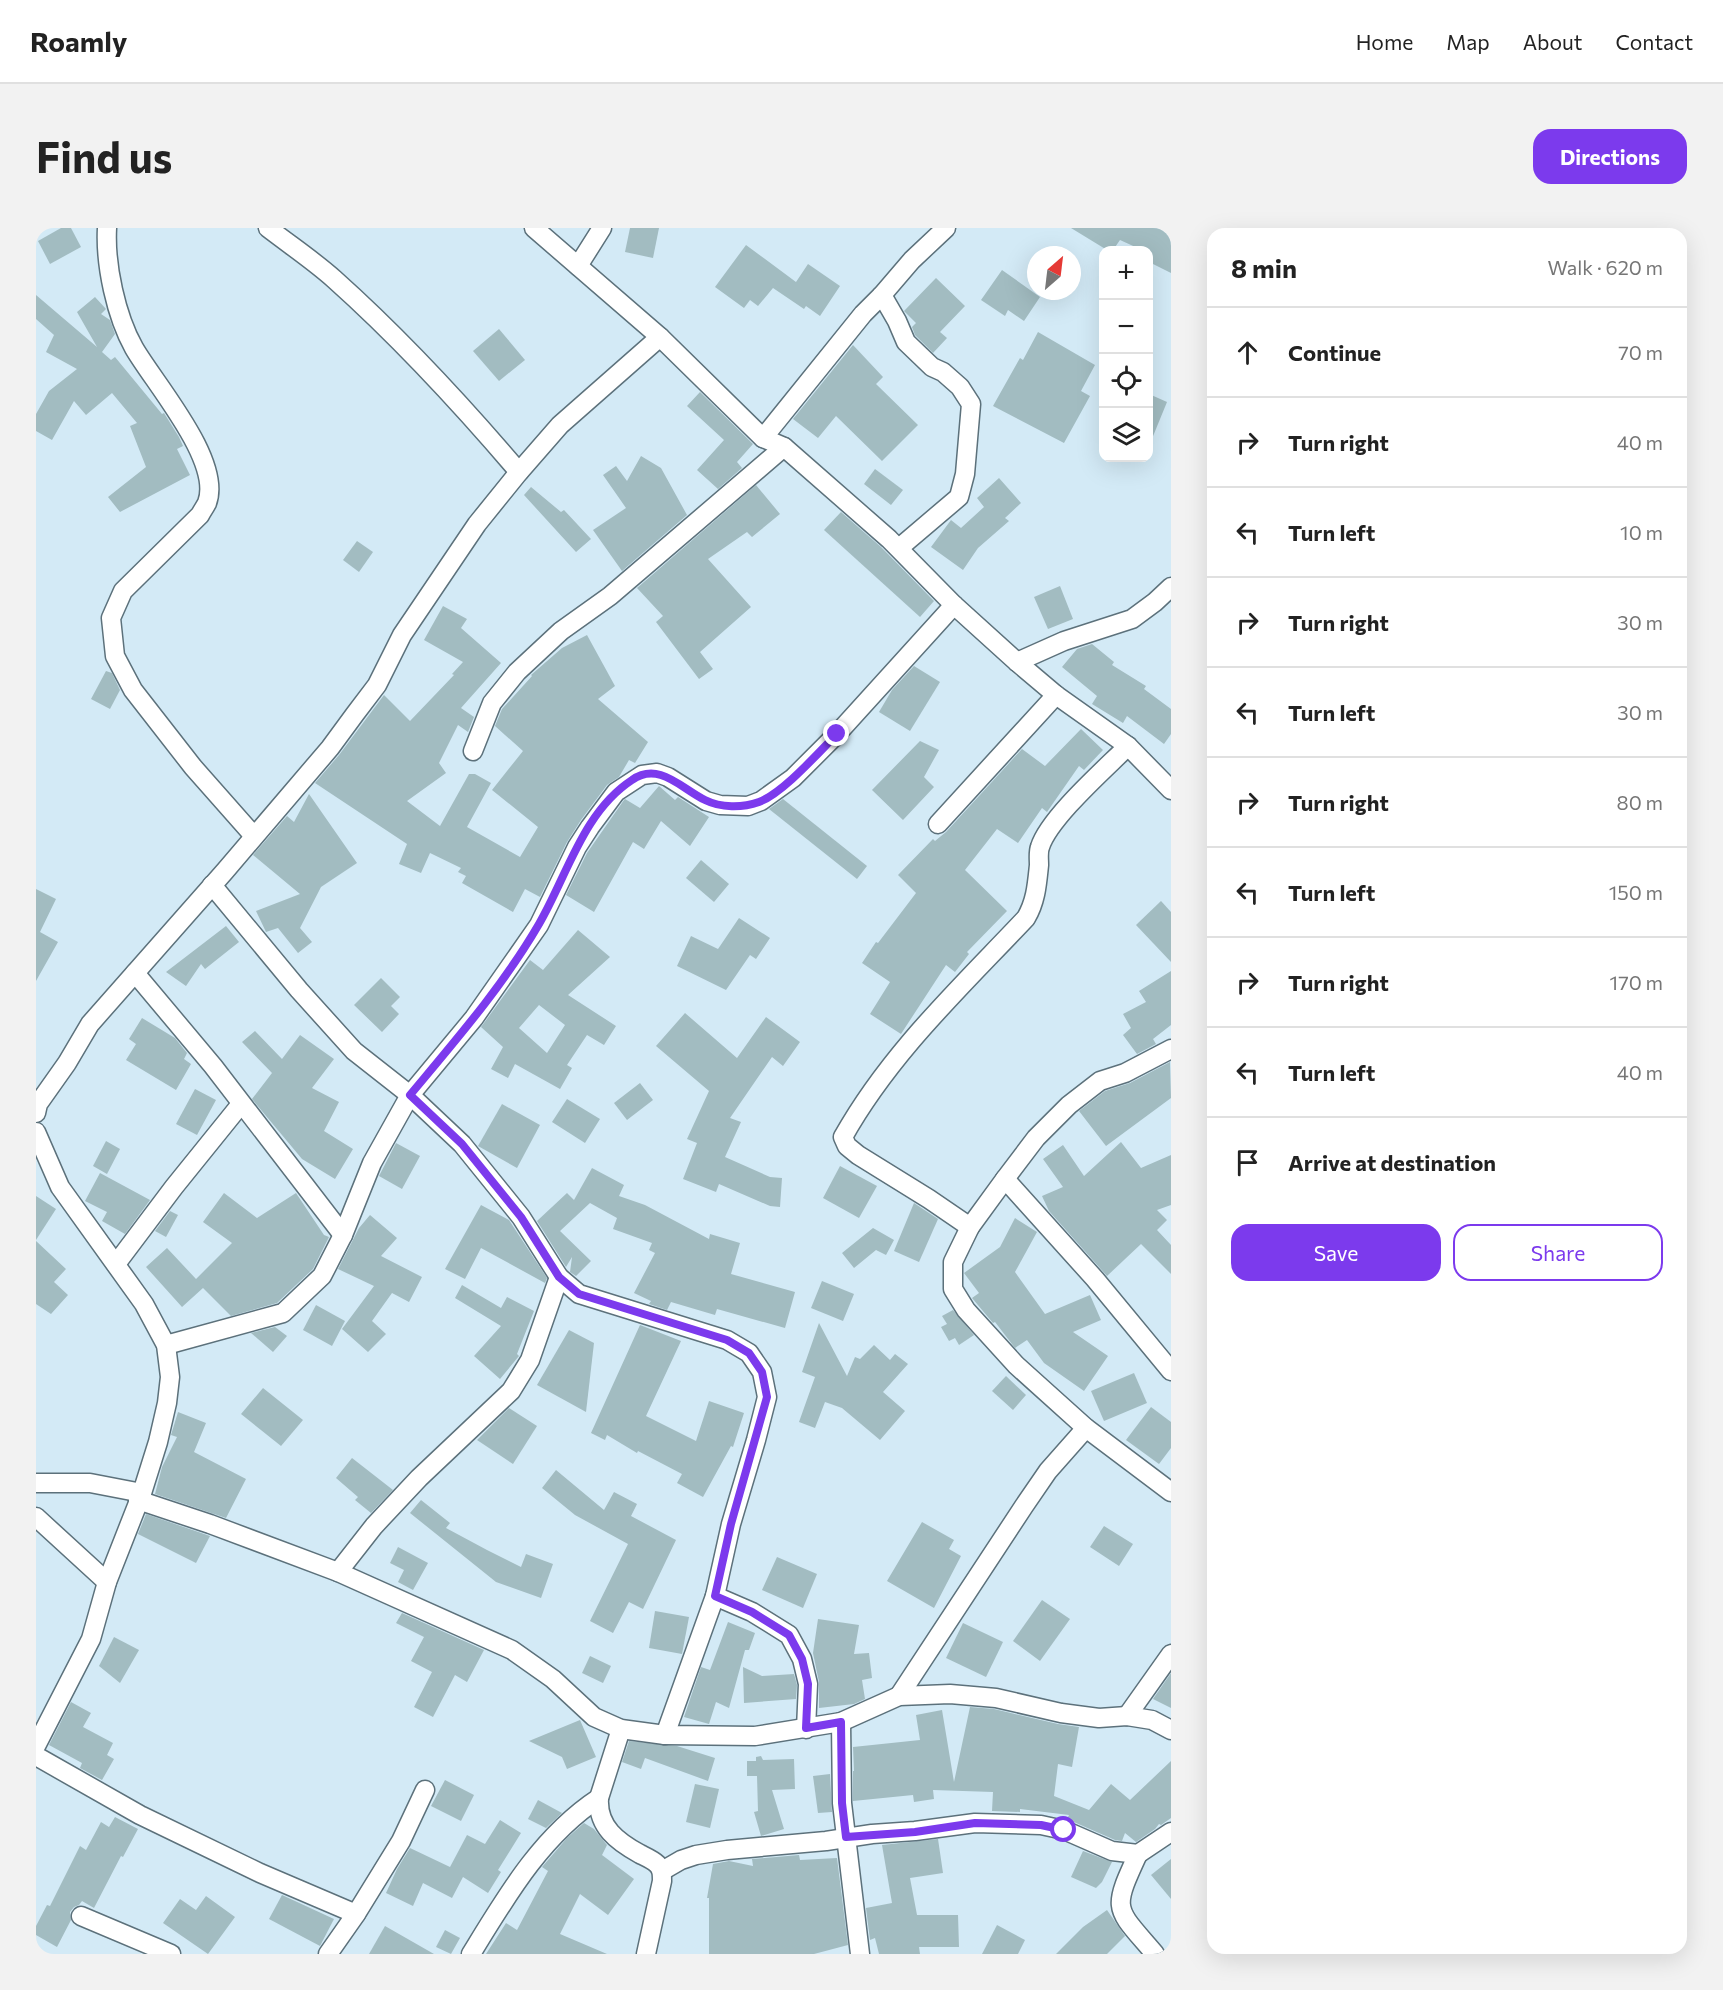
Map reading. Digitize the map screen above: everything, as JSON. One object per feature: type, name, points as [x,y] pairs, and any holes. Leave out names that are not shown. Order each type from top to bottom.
[{"type":"street","points":[[106,228],[109,274],[121,316],[134,348],[188,429],[202,458],[209,487],[208,502],[200,515],[123,591],[111,618],[115,656],[133,690],[193,767],[254,836]]},
{"type":"street","points":[[268,228],[332,277],[383,324],[441,384],[519,472]]},
{"type":"street","points":[[534,228],[660,338],[763,438],[784,447],[899,548],[954,605],[1017,662],[1056,695],[1128,746],[1171,790]]},
{"type":"street","points":[[578,266],[602,228]]},
{"type":"street","points":[[763,438],[863,314],[912,260],[946,228]]},
{"type":"street","points":[[882,295],[906,342],[932,367],[943,372],[960,387],[971,404],[965,474],[959,497],[899,548]]},
{"type":"street","points":[[37,1106],[90,1024],[330,748],[377,685],[402,635],[477,524],[519,472],[560,425],[660,338]]},
{"type":"street","points":[[473,751],[492,703],[517,672],[561,631],[610,596],[784,447]]},
{"type":"street","points":[[1017,662],[1064,641],[1132,619],[1171,587]]},
{"type":"street","points":[[166,1345],[283,1313],[322,1276],[343,1235],[372,1163],[410,1095],[474,1018],[533,934],[577,847],[616,792],[633,779],[657,773],[669,777],[706,801],[720,805],[747,806],[761,801],[793,778],[837,734],[954,605]]},
{"type":"street","points":[[939,824],[1056,695]]},
{"type":"street","points":[[970,1227],[858,1155],[847,1146],[843,1137],[907,1045],[963,981],[1026,918],[1034,905],[1038,883],[1039,848],[1047,832],[1069,805],[1128,746]]},
{"type":"street","points":[[212,885],[354,1052],[410,1095],[462,1144],[521,1217],[559,1277],[579,1294],[727,1340],[749,1353],[762,1372],[767,1397],[731,1524],[715,1596],[665,1736]]},
{"type":"street","points":[[135,973],[213,1066],[343,1235]]},
{"type":"street","points":[[1171,1049],[1125,1073],[1100,1081],[1069,1105],[1036,1138],[1005,1179],[970,1227],[953,1262],[953,1289],[966,1310],[1016,1365],[1086,1428],[1171,1492]]},
{"type":"street","points":[[116,1264],[174,1186],[241,1104]]},
{"type":"street","points":[[36,1132],[60,1186],[144,1304],[166,1345],[170,1377],[158,1442],[140,1497],[106,1582],[91,1639],[36,1746]]},
{"type":"street","points":[[1005,1179],[1095,1279],[1171,1371]]},
{"type":"street","points":[[338,1572],[374,1526],[419,1478],[511,1391],[530,1360],[559,1277]]},
{"type":"street","points":[[899,1696],[1048,1471],[1086,1428]]},
{"type":"street","points":[[36,1483],[90,1483],[140,1497],[338,1572],[512,1650],[554,1679],[594,1717],[621,1729],[665,1736],[755,1736],[841,1722],[899,1696],[950,1694],[996,1698],[1099,1718],[1127,1716],[1152,1720],[1171,1731]]},
{"type":"street","points":[[36,1517],[106,1582]]},
{"type":"street","points":[[715,1596],[752,1612],[789,1635],[802,1659],[808,1684],[806,1728]]},
{"type":"street","points":[[1127,1716],[1171,1654]]},
{"type":"street","points":[[841,1722],[842,1803],[860,1954]]},
{"type":"street","points":[[621,1729],[599,1798],[600,1815],[611,1836],[657,1864],[662,1870],[662,1881],[646,1954]]},
{"type":"street","points":[[36,1756],[140,1815],[260,1873],[356,1914]]},
{"type":"street","points":[[328,1954],[356,1914],[401,1841],[425,1790]]},
{"type":"street","points":[[471,1954],[522,1874],[566,1823],[599,1798]]},
{"type":"street","points":[[662,1870],[696,1855],[727,1850],[915,1832],[975,1823],[1032,1825],[1064,1830],[1112,1851],[1138,1854]]},
{"type":"street","points":[[1155,1954],[1122,1916],[1119,1903],[1123,1886],[1138,1854],[1171,1833]]},
{"type":"street","points":[[81,1916],[127,1946],[171,1954]]},
{"type":"building","points":[[61,228],[71,228],[81,247],[50,264],[38,241]]},
{"type":"building","points":[[630,228],[659,228],[653,258],[625,252]]},
{"type":"building","points":[[1071,228],[1160,228],[1171,233],[1171,273],[1153,264],[1153,246],[1133,246],[1120,240],[1116,246],[1100,246]]},
{"type":"building","points":[[746,245],[796,282],[808,264],[840,286],[820,316],[806,306],[804,309],[773,288],[758,306],[750,300],[744,308],[715,287]]},
{"type":"building","points":[[1002,270],[1027,288],[1027,300],[1038,300],[1024,321],[1008,310],[1005,316],[981,300]]},
{"type":"building","points":[[936,278],[965,306],[940,332],[947,338],[933,353],[915,335],[912,327],[916,323],[904,311]]},
{"type":"building","points":[[36,295],[97,347],[77,312],[95,297],[106,309],[101,314],[110,320],[115,334],[102,352],[111,360],[115,357],[162,414],[164,413],[183,446],[177,449],[190,475],[120,512],[108,497],[146,467],[130,426],[137,423],[112,393],[86,415],[74,401],[52,440],[36,431],[36,414],[49,391],[77,369],[46,352],[54,335],[36,319]]},
{"type":"building","points":[[499,329],[525,360],[499,381],[473,351]]},
{"type":"building","points":[[1038,332],[1095,365],[1081,391],[1090,396],[1064,443],[993,406],[1020,358],[1023,360]]},
{"type":"building","points":[[853,345],[883,377],[876,384],[918,425],[882,461],[836,416],[818,438],[793,419]]},
{"type":"building","points":[[700,392],[753,444],[737,462],[742,468],[718,489],[697,470],[724,440],[687,406]]},
{"type":"building","points":[[1153,396],[1167,402],[1153,436]]},
{"type":"building","points":[[641,456],[661,468],[687,515],[622,571],[593,530],[626,508],[603,475],[616,466],[627,481]]},
{"type":"building","points":[[875,469],[903,490],[891,505],[864,484]]},
{"type":"building","points":[[999,478],[1021,503],[1005,518],[1009,521],[978,548],[963,570],[931,547],[951,520],[961,528],[984,507],[977,498]]},
{"type":"building","points":[[756,485],[780,514],[752,537],[747,532],[708,559],[751,607],[700,652],[713,669],[699,679],[656,622],[663,616],[637,588]]},
{"type":"building","points":[[531,487],[561,512],[564,510],[591,539],[576,552],[524,495]]},
{"type":"building","points":[[841,512],[881,547],[934,601],[920,617],[824,530]]},
{"type":"building","points":[[357,541],[373,552],[359,572],[343,560]]},
{"type":"building","points":[[1060,586],[1073,619],[1048,629],[1034,597]]},
{"type":"building","points":[[443,606],[467,619],[461,628],[501,663],[461,708],[474,717],[468,732],[458,725],[439,763],[446,773],[407,801],[440,826],[469,774],[475,774],[491,783],[467,827],[520,857],[538,827],[492,790],[523,751],[495,726],[502,709],[531,675],[562,648],[587,635],[615,686],[598,699],[648,742],[635,763],[629,760],[619,777],[607,785],[581,820],[567,842],[540,897],[525,889],[513,912],[462,883],[466,876],[458,872],[461,868],[430,853],[421,873],[399,864],[407,844],[315,783],[384,695],[410,721],[454,675],[452,674],[463,662],[424,640]]},
{"type":"building","points":[[1092,644],[1114,662],[1112,665],[1146,686],[1144,689],[1171,709],[1171,734],[1164,744],[1127,716],[1123,723],[1092,704],[1097,696],[1062,667],[1077,649]]},
{"type":"building","points":[[914,666],[940,682],[910,731],[879,712],[892,690]]},
{"type":"building","points":[[106,671],[112,673],[120,690],[110,709],[91,699]]},
{"type":"building","points":[[1081,729],[1103,750],[1084,770],[1079,766],[1047,812],[1042,808],[1018,843],[997,829],[965,870],[1007,911],[967,952],[969,954],[955,972],[946,965],[901,1034],[870,1014],[890,982],[862,963],[916,893],[898,875],[933,839],[935,841],[946,832],[1022,749],[1045,766]]},
{"type":"building","points":[[920,741],[939,750],[924,777],[934,787],[903,820],[872,790]]},
{"type":"building","points":[[659,786],[675,800],[678,797],[709,817],[690,846],[661,821],[644,849],[633,842],[594,912],[566,895],[587,853],[624,800],[640,808]]},
{"type":"building","points":[[309,794],[357,863],[321,887],[300,928],[312,942],[298,953],[278,928],[266,932],[256,911],[300,894],[253,855],[287,816],[294,822]]},
{"type":"building","points":[[783,799],[867,866],[857,879],[769,809]]},
{"type":"building","points":[[701,860],[729,884],[714,902],[686,878]]},
{"type":"building","points":[[36,889],[56,899],[40,932],[58,942],[36,981]]},
{"type":"building","points":[[1161,901],[1171,912],[1171,962],[1136,925]]},
{"type":"building","points":[[739,918],[770,938],[756,959],[750,955],[726,990],[677,966],[691,936],[718,949]]},
{"type":"building","points":[[226,926],[239,942],[205,969],[201,964],[186,986],[166,972]]},
{"type":"building","points":[[578,930],[610,957],[568,995],[616,1026],[604,1045],[587,1035],[567,1065],[572,1068],[560,1089],[515,1064],[508,1078],[491,1069],[503,1047],[481,1027],[530,960],[543,970]],"holes":[[[539,1005],[565,1025],[547,1053],[519,1028]]]},
{"type":"building","points":[[1171,971],[1171,1025],[1153,1039],[1156,1044],[1137,1054],[1123,1035],[1131,1028],[1123,1014],[1146,1002],[1139,991]]},
{"type":"building","points":[[381,978],[400,997],[391,1006],[399,1014],[382,1032],[354,1005]]},
{"type":"building","points":[[685,1013],[737,1058],[766,1017],[800,1042],[783,1066],[772,1057],[730,1118],[741,1122],[725,1157],[770,1177],[782,1178],[780,1207],[770,1206],[719,1184],[716,1192],[683,1179],[697,1143],[687,1139],[709,1091],[656,1046]]},
{"type":"building","points":[[142,1018],[175,1038],[187,1053],[184,1059],[191,1064],[176,1090],[126,1060],[136,1044],[129,1039]]},
{"type":"building","points":[[255,1031],[282,1059],[300,1035],[334,1059],[312,1088],[339,1102],[324,1131],[353,1149],[335,1179],[302,1159],[252,1099],[272,1073],[242,1042]]},
{"type":"building","points":[[1170,1062],[1171,1098],[1106,1146],[1079,1111],[1105,1091],[1130,1083]]},
{"type":"building","points":[[640,1083],[653,1100],[627,1120],[614,1103]]},
{"type":"building","points":[[195,1089],[216,1100],[197,1135],[176,1124]]},
{"type":"building","points":[[567,1099],[600,1119],[585,1143],[552,1122]]},
{"type":"building","points":[[502,1104],[540,1125],[517,1168],[478,1146]]},
{"type":"building","points":[[106,1141],[120,1149],[107,1174],[93,1166]]},
{"type":"building","points":[[1121,1142],[1141,1168],[1171,1155],[1171,1205],[1157,1210],[1167,1220],[1157,1230],[1171,1245],[1171,1274],[1141,1244],[1107,1276],[1049,1211],[1042,1196],[1063,1187],[1043,1159],[1063,1145],[1084,1176]]},
{"type":"building","points":[[396,1143],[420,1156],[402,1189],[379,1176]]},
{"type":"building","points":[[840,1166],[877,1186],[859,1218],[823,1198]]},
{"type":"building","points":[[592,1168],[624,1185],[619,1196],[645,1205],[709,1239],[710,1234],[740,1243],[731,1274],[795,1292],[785,1328],[717,1309],[715,1315],[671,1302],[667,1310],[649,1304],[651,1301],[634,1293],[655,1253],[649,1250],[652,1243],[613,1229],[617,1218],[590,1203],[560,1231],[591,1261],[576,1276],[570,1272],[572,1257],[566,1267],[537,1221],[567,1193],[574,1200]]},
{"type":"building","points":[[100,1173],[150,1200],[125,1234],[102,1221],[107,1212],[85,1201]]},
{"type":"building","points":[[224,1193],[257,1218],[296,1193],[324,1235],[329,1237],[313,1269],[277,1303],[231,1316],[203,1288],[182,1307],[146,1267],[167,1248],[196,1279],[232,1243],[203,1222]]},
{"type":"building","points":[[36,1196],[56,1209],[36,1240]]},
{"type":"building","points":[[914,1203],[938,1219],[919,1262],[894,1251]]},
{"type":"building","points":[[481,1205],[509,1220],[547,1278],[545,1283],[481,1248],[465,1279],[445,1269]]},
{"type":"building","points":[[170,1211],[178,1215],[166,1237],[155,1231]]},
{"type":"building","points":[[370,1215],[397,1238],[381,1256],[422,1277],[409,1302],[392,1293],[372,1321],[386,1334],[368,1352],[342,1329],[374,1286],[338,1269],[359,1228]]},
{"type":"building","points":[[1015,1218],[1037,1232],[1015,1272],[1045,1314],[1090,1295],[1101,1320],[1073,1332],[1108,1356],[1084,1391],[1044,1363],[1027,1340],[1015,1348],[972,1298],[979,1293],[964,1273],[1000,1247]]},
{"type":"building","points":[[873,1228],[894,1240],[886,1255],[876,1250],[854,1268],[842,1253]]},
{"type":"building","points":[[36,1241],[66,1269],[54,1282],[68,1295],[51,1314],[36,1304]]},
{"type":"building","points":[[822,1281],[854,1294],[843,1321],[811,1308]]},
{"type":"building","points":[[462,1285],[501,1308],[507,1297],[534,1311],[517,1354],[519,1356],[500,1379],[474,1356],[501,1326],[455,1298]]},
{"type":"building","points":[[316,1305],[345,1321],[332,1346],[303,1330]]},
{"type":"building","points":[[953,1310],[974,1335],[959,1345],[955,1338],[949,1341],[941,1327],[947,1324],[942,1316]]},
{"type":"building","points":[[819,1323],[847,1376],[855,1357],[860,1359],[874,1345],[890,1360],[895,1354],[908,1364],[883,1392],[905,1411],[880,1440],[842,1408],[825,1402],[815,1428],[799,1422],[815,1377],[802,1372]]},
{"type":"building","points":[[640,1325],[681,1341],[646,1416],[696,1441],[709,1401],[744,1413],[733,1447],[731,1446],[703,1497],[677,1483],[682,1474],[638,1451],[637,1453],[607,1435],[605,1440],[591,1433]]},
{"type":"building","points":[[275,1327],[287,1336],[273,1352],[251,1333]]},
{"type":"building","points":[[569,1330],[594,1343],[586,1412],[537,1385]]},
{"type":"building","points":[[1134,1373],[1147,1403],[1104,1421],[1091,1391]]},
{"type":"building","points":[[1006,1376],[1026,1395],[1013,1410],[992,1391]]},
{"type":"building","points":[[263,1388],[303,1420],[281,1446],[241,1414]]},
{"type":"building","points":[[1151,1407],[1171,1422],[1171,1448],[1159,1464],[1126,1440]]},
{"type":"building","points":[[509,1408],[537,1426],[513,1464],[477,1440]]},
{"type":"building","points":[[178,1412],[206,1423],[194,1452],[246,1479],[226,1518],[155,1494],[162,1467],[177,1437],[171,1435]]},
{"type":"building","points":[[352,1458],[393,1490],[371,1513],[355,1500],[358,1497],[336,1478]]},
{"type":"building","points":[[556,1470],[604,1510],[614,1492],[637,1504],[631,1516],[676,1540],[643,1609],[629,1602],[613,1633],[590,1621],[628,1544],[575,1515],[542,1488]]},
{"type":"building","points":[[421,1500],[450,1523],[446,1528],[521,1567],[526,1554],[553,1564],[541,1598],[496,1582],[410,1513]]},
{"type":"building","points":[[146,1514],[210,1536],[196,1563],[138,1534]]},
{"type":"building","points":[[922,1522],[954,1540],[949,1549],[961,1556],[934,1608],[887,1581]]},
{"type":"building","points":[[1104,1526],[1133,1544],[1119,1566],[1090,1547]]},
{"type":"building","points":[[398,1547],[428,1563],[413,1590],[398,1582],[404,1570],[390,1563]]},
{"type":"building","points":[[777,1557],[817,1574],[803,1608],[762,1590]]},
{"type":"building","points":[[1042,1600],[1070,1619],[1040,1661],[1013,1641]]},
{"type":"building","points":[[655,1611],[689,1617],[682,1654],[649,1648]]},
{"type":"building","points":[[402,1613],[484,1650],[467,1682],[455,1675],[433,1717],[414,1707],[432,1672],[411,1661],[424,1637],[396,1623]]},
{"type":"building","points":[[818,1619],[859,1625],[854,1654],[869,1653],[872,1678],[862,1680],[865,1699],[854,1704],[819,1708],[819,1682],[813,1653]]},
{"type":"building","points":[[728,1622],[755,1633],[749,1650],[745,1650],[729,1708],[716,1702],[709,1724],[684,1717],[701,1667],[710,1670]]},
{"type":"building","points":[[963,1623],[1003,1642],[986,1677],[946,1658]]},
{"type":"building","points":[[114,1637],[139,1650],[120,1683],[99,1666]]},
{"type":"building","points":[[590,1656],[611,1666],[603,1683],[582,1673]]},
{"type":"building","points":[[743,1667],[762,1676],[794,1674],[797,1685],[796,1699],[744,1703]]},
{"type":"building","points":[[1171,1673],[1171,1708],[1153,1699]]},
{"type":"building","points":[[71,1702],[91,1713],[83,1727],[113,1743],[107,1755],[114,1759],[102,1780],[80,1768],[82,1763],[49,1745]]},
{"type":"building","points":[[970,1707],[994,1709],[1079,1727],[1072,1767],[1058,1764],[1054,1796],[1089,1810],[1111,1784],[1130,1800],[1171,1761],[1171,1818],[1159,1824],[1136,1842],[1125,1833],[1122,1841],[1115,1840],[1067,1819],[1069,1815],[1020,1809],[1020,1812],[992,1811],[993,1792],[933,1790],[934,1799],[914,1802],[913,1795],[853,1801],[853,1747],[920,1740],[916,1715],[942,1710],[954,1782]]},
{"type":"building","points":[[580,1720],[596,1757],[567,1769],[562,1757],[529,1741]]},
{"type":"building","points":[[629,1741],[677,1746],[715,1758],[708,1781],[645,1758],[641,1769],[622,1762]]},
{"type":"building","points":[[761,1756],[763,1760],[794,1759],[795,1789],[772,1790],[784,1829],[761,1836],[754,1812],[758,1811],[757,1776],[747,1776],[747,1761],[756,1761],[756,1757]]},
{"type":"building","points":[[830,1774],[832,1812],[818,1813],[813,1776]]},
{"type":"building","points":[[445,1780],[474,1795],[461,1821],[431,1806]]},
{"type":"building","points":[[695,1784],[719,1789],[710,1828],[686,1822]]},
{"type":"building","points":[[538,1800],[562,1813],[546,1828],[528,1819]]},
{"type":"building","points":[[115,1817],[138,1829],[94,1908],[82,1901],[70,1912],[71,1920],[57,1947],[36,1935],[36,1926],[47,1905],[50,1906],[80,1846],[86,1850],[101,1822],[109,1827]]},
{"type":"building","points":[[500,1820],[521,1833],[498,1870],[501,1872],[488,1893],[463,1877],[452,1898],[423,1883],[413,1906],[386,1893],[410,1848],[450,1867],[467,1835],[485,1844]]},
{"type":"building","points":[[584,1823],[594,1829],[607,1845],[602,1855],[634,1879],[608,1915],[580,1894],[560,1934],[607,1954],[486,1954],[506,1923],[517,1930],[548,1871],[542,1867],[567,1838]]},
{"type":"building","points":[[938,1839],[943,1873],[910,1878],[917,1915],[958,1915],[959,1947],[919,1947],[920,1954],[879,1954],[875,1938],[870,1940],[866,1908],[892,1903],[882,1845]]},
{"type":"building","points":[[1083,1851],[1112,1862],[1102,1882],[1096,1888],[1071,1877]]},
{"type":"building","points":[[799,1855],[800,1860],[837,1858],[848,1945],[814,1954],[709,1954],[709,1898],[707,1898],[713,1864],[729,1861],[753,1866],[752,1859]]},
{"type":"building","points":[[1171,1859],[1171,1899],[1151,1875]]},
{"type":"building","points":[[282,1895],[334,1919],[320,1946],[269,1919]]},
{"type":"building","points":[[206,1896],[235,1917],[208,1954],[163,1923],[180,1899],[196,1910]]},
{"type":"building","points":[[1107,1910],[1125,1936],[1107,1954],[1056,1954],[1083,1927]]},
{"type":"building","points":[[997,1925],[1025,1940],[1018,1954],[982,1954]]},
{"type":"building","points":[[385,1926],[434,1954],[369,1954]]},
{"type":"building","points":[[445,1930],[460,1938],[451,1954],[436,1947]]},
{"type":"route","points":[[837,734],[793,778],[761,801],[747,806],[733,807],[706,801],[669,777],[657,773],[633,779],[616,792],[577,847],[539,925],[474,1018],[410,1095],[462,1144],[521,1217],[559,1277],[579,1294],[727,1340],[749,1353],[762,1372],[767,1397],[731,1524],[715,1596],[752,1612],[789,1635],[802,1659],[808,1684],[806,1728],[841,1722],[842,1803],[846,1837],[915,1832],[975,1823],[1041,1825],[1064,1830]]}]
